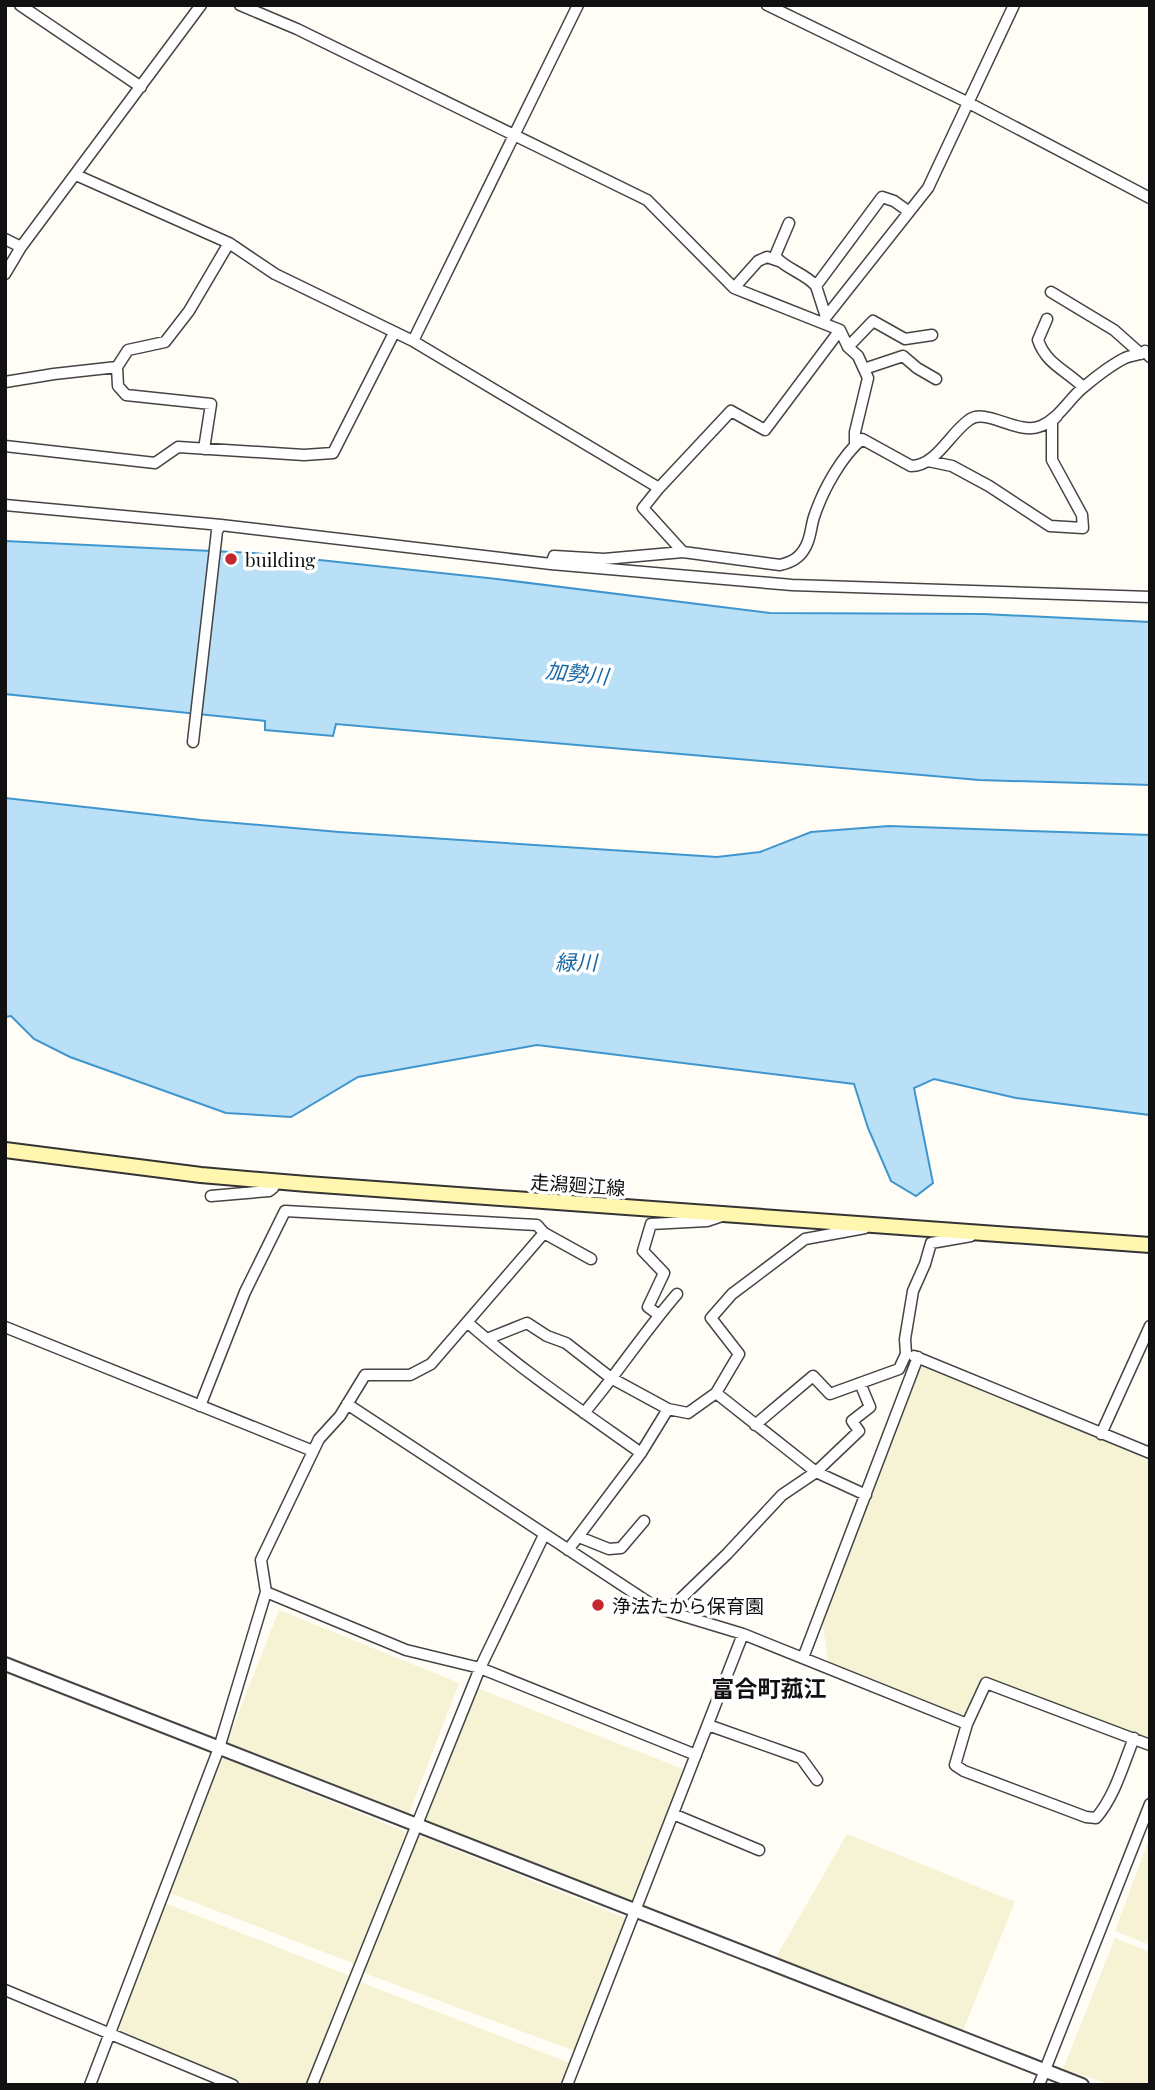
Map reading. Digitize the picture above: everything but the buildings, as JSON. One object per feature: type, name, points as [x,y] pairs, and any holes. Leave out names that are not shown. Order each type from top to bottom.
[{"type":"main road","name":"走潟廻江線","points":[[5,1150],[276,1182],[1150,1245]]},
{"type":"street","points":[[20,5],[141,87]]},
{"type":"street","points":[[5,274],[21,247],[201,5]]},
{"type":"street","points":[[240,5],[297,29],[646,200],[734,288],[824,319],[840,330],[848,347],[858,356],[868,378],[855,432],[855,445]]},
{"type":"street","points":[[413,341],[578,5]]},
{"type":"street","points":[[767,5],[967,102],[1150,198]]},
{"type":"street","points":[[824,319],[928,188],[1014,5]]},
{"type":"street","points":[[76,175],[229,243],[275,274],[413,341],[659,488]]},
{"type":"street","points":[[816,286],[882,197],[894,201],[908,211]]},
{"type":"street","points":[[779,261],[775,256],[789,223]]},
{"type":"street","points":[[5,239],[21,247]]},
{"type":"street","points":[[204,449],[211,404],[126,395],[118,386],[117,367],[128,351],[165,342],[189,311],[229,243]]},
{"type":"street","points":[[734,288],[758,261],[766,257],[779,261],[809,278],[816,286],[824,319]]},
{"type":"street","points":[[1051,292],[1114,330],[1145,356]]},
{"type":"street","points":[[1046,319],[1038,340],[1043,355],[1068,372],[1083,387]]},
{"type":"street","points":[[848,347],[873,321],[905,339],[933,335]]},
{"type":"street","points":[[683,552],[643,508],[731,411],[765,430],[840,330]]},
{"type":"street","points":[[5,446],[156,463],[178,447],[304,455],[333,453],[394,333]]},
{"type":"street","points":[[864,369],[903,356],[910,339]]},
{"type":"street","points":[[903,356],[936,379]]},
{"type":"street","points":[[928,461],[952,466],[1050,526],[1083,528],[1082,515],[1052,460],[1052,421],[1083,387],[1126,357],[1145,356]]},
{"type":"street","points":[[5,382],[117,367]]},
{"type":"street","points":[[551,564],[554,556],[604,559],[683,552],[780,565],[794,562],[807,546],[815,513],[831,481],[862,439],[911,466],[919,466],[928,461],[970,418],[983,417],[1030,428],[1042,426],[1060,412]]},
{"type":"street","points":[[5,505],[551,564],[792,585],[1150,597]]},
{"type":"street","points":[[192,742],[219,528]]},
{"type":"street","points":[[211,1196],[269,1191],[276,1182]]},
{"type":"street","points":[[200,1406],[245,1292],[285,1211],[537,1225],[544,1233],[591,1259]]},
{"type":"street","points":[[659,1315],[648,1307],[664,1273],[643,1251],[651,1224],[707,1221],[726,1214]]},
{"type":"street","points":[[487,1339],[527,1323],[547,1336],[566,1343],[613,1379],[668,1409],[688,1413],[716,1393],[738,1354],[711,1318],[732,1294],[805,1240],[883,1225]]},
{"type":"street","points":[[90,2085],[219,1748],[266,1592],[261,1560],[319,1439],[340,1416],[365,1374],[410,1375],[431,1364],[544,1233]]},
{"type":"street","points":[[755,1425],[813,1376],[830,1394],[899,1369],[906,1354],[905,1339],[913,1292],[931,1243],[989,1233]]},
{"type":"street","points":[[584,1413],[677,1294]]},
{"type":"street","points":[[467,1322],[584,1413],[640,1452]]},
{"type":"street","points":[[1101,1434],[1150,1326]]},
{"type":"street","points":[[5,1327],[313,1451]]},
{"type":"street","points":[[906,1354],[1150,1453]]},
{"type":"street","points":[[803,1658],[918,1357]]},
{"type":"street","points":[[668,1611],[727,1554],[782,1495],[816,1472],[859,1431],[852,1421],[870,1407],[860,1383]]},
{"type":"street","points":[[716,1393],[816,1472],[866,1495]]},
{"type":"street","points":[[347,1404],[657,1608],[743,1634],[967,1724]]},
{"type":"street","points":[[568,1550],[668,1409]]},
{"type":"street","points":[[579,1537],[609,1549],[621,1548],[643,1521]]},
{"type":"street","points":[[312,2085],[480,1668],[544,1535]]},
{"type":"street","points":[[266,1592],[406,1650],[480,1668],[696,1755]]},
{"type":"street","points":[[566,2085],[743,1634]]},
{"type":"street","points":[[5,1664],[1082,2085]]},
{"type":"street","points":[[1134,1738],[1104,1809],[1096,1818],[1086,1817],[955,1765],[967,1724],[986,1683],[1134,1738],[1150,1745]]},
{"type":"street","points":[[708,1725],[801,1758],[817,1780]]},
{"type":"street","points":[[1039,2085],[1150,1804]]},
{"type":"street","points":[[673,1814],[759,1850]]},
{"type":"street","points":[[5,1990],[233,2085]]},
{"type":"shaded area","points":[[918,1357],[1150,1451],[1150,1745],[986,1683],[967,1724],[829,1668],[821,1612]]},
{"type":"shaded area","points":[[279,1610],[459,1683],[408,1816],[226,1745]]},
{"type":"shaded area","points":[[477,1688],[683,1769],[633,1903],[423,1823]]},
{"type":"shaded area","points":[[222,1757],[406,1832],[355,1964],[170,1893]]},
{"type":"shaded area","points":[[847,1834],[1015,1902],[962,2033],[775,1959]]},
{"type":"shaded area","points":[[418,1835],[626,1918],[575,2051],[364,1973]]},
{"type":"shaded area","points":[[1150,1836],[1150,1945],[1115,1931]]},
{"type":"shaded area","points":[[165,1903],[350,1976],[306,2085],[247,2085],[117,2031]]},
{"type":"shaded area","points":[[1115,1938],[1150,1952],[1150,2085],[1112,2085],[1063,2069]]},
{"type":"shaded area","points":[[360,1982],[570,2063],[562,2085],[318,2085]]},
{"type":"water","name":"加勢川","points":[[5,541],[253,553],[497,579],[770,613],[984,614],[1150,622],[1150,785],[979,780],[336,724],[333,736],[265,730],[265,721],[5,694]]},
{"type":"water","name":"緑川","points":[[5,798],[339,832],[717,857],[760,852],[811,832],[889,826],[1150,835],[1150,1115],[1016,1098],[934,1079],[914,1088],[933,1183],[916,1196],[891,1181],[868,1128],[854,1084],[537,1045],[358,1077],[291,1117],[226,1113],[70,1057],[34,1039],[11,1016],[5,1017]]},
{"type":"place","name":"building","points":[[231,559]]},
{"type":"place","name":"浄法たから保育園","points":[[598,1605]]},
{"type":"district","name":"富合町菰江","points":[[769,1687]]}]
